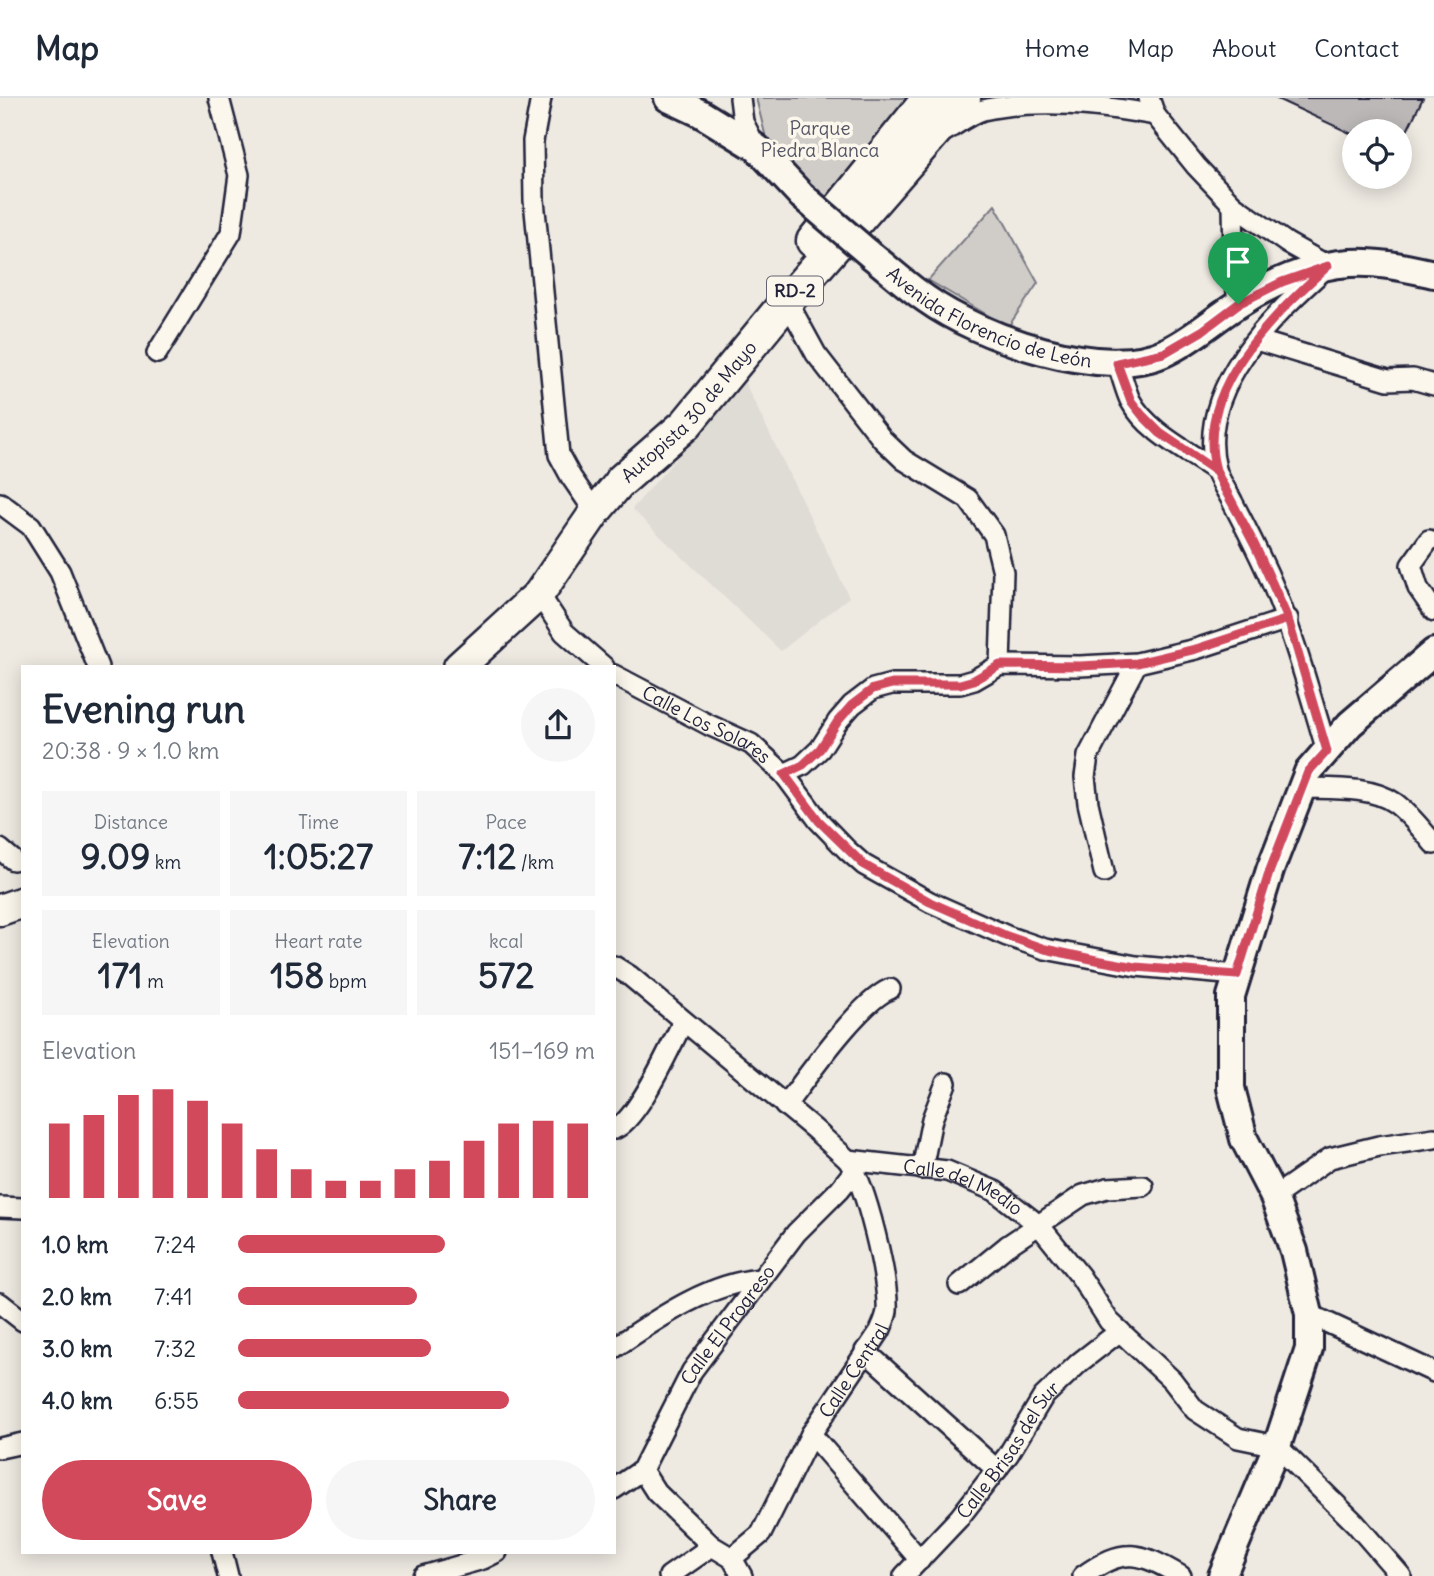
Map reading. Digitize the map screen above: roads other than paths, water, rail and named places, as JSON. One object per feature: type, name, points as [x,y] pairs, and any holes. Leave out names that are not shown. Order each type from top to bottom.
[{"type":"highway","name":"Autopista 30 de Mayo","points":[[622,480],[686,424],[787,301],[964,98]]},
{"type":"highway","name":"Autopista 30 de Mayo","points":[[622,480],[672,413],[923,102]]},
{"type":"main road","name":"Avenida Florencio de León","points":[[668,98],[700,113],[757,148],[802,196],[927,300],[991,334],[1067,359],[1117,363],[1164,353],[1202,331],[1238,304],[1282,282],[1328,266],[1352,262],[1396,266],[1434,274]]},
{"type":"main road","name":"RD-2","points":[[461,665],[539,594],[595,512],[622,480]]},
{"type":"main road","points":[[1222,1576],[1277,1446],[1309,1349],[1309,1314],[1294,1251],[1274,1197],[1244,1139],[1231,1088],[1231,996],[1270,870],[1308,772],[1350,724],[1434,652]]},
{"type":"main road","points":[[0,910],[21,903]]},
{"type":"street","points":[[157,353],[231,233],[239,175],[219,98]]},
{"type":"street","points":[[541,98],[533,141],[534,200],[559,455],[595,512]]},
{"type":"street","points":[[740,98],[743,122],[757,148]]},
{"type":"street","points":[[929,140],[981,110],[1061,103],[1152,106],[1196,166],[1233,205],[1287,243],[1328,266],[1298,293],[1256,340],[1224,389],[1214,416],[1212,436],[1216,471],[1255,546],[1288,619],[1327,751]]},
{"type":"street","points":[[1233,205],[1238,304]]},
{"type":"street","points":[[787,301],[816,354],[882,439],[904,460],[968,499],[994,535],[1003,572],[1000,665]]},
{"type":"street","points":[[1256,340],[1388,380],[1413,379],[1434,386]]},
{"type":"street","points":[[1117,363],[1131,401],[1142,415],[1160,433],[1216,471]]},
{"type":"street","points":[[0,503],[31,526],[60,572],[97,665]]},
{"type":"street","points":[[1429,540],[1411,565],[1418,588],[1434,611]]},
{"type":"street","points":[[539,594],[564,632],[602,665]]},
{"type":"street","points":[[784,774],[803,765],[820,749],[852,705],[873,689],[892,684],[960,684],[974,680],[1000,665],[1080,666],[1137,663],[1196,649],[1288,619]]},
{"type":"street","points":[[1104,872],[1088,803],[1088,756],[1137,663]]},
{"type":"street","name":"Calle Los Solares","points":[[616,676],[751,744],[784,774],[819,821],[864,865],[930,902],[1007,936],[1045,949],[1136,967],[1237,975]]},
{"type":"street","points":[[1302,788],[1374,794],[1394,802],[1434,844]]},
{"type":"street","points":[[616,967],[814,1129],[851,1165]]},
{"type":"street","points":[[785,1106],[859,1014],[880,993],[890,989]]},
{"type":"street","points":[[616,1128],[623,1126],[632,1115],[683,1021]]},
{"type":"street","points":[[922,1169],[932,1119],[946,1083]]},
{"type":"street","points":[[1274,1197],[1329,1158],[1379,1146],[1434,1138]]},
{"type":"street","name":"Calle del Medio","points":[[851,1165],[947,1171],[995,1191],[1037,1225],[1080,1276],[1109,1321],[1172,1380],[1195,1410],[1238,1438],[1277,1446]]},
{"type":"street","name":"Calle El Progreso","points":[[616,1488],[642,1470],[692,1371],[796,1233],[839,1190],[851,1165]]},
{"type":"street","name":"Calle Central","points":[[732,1558],[761,1534],[811,1434],[880,1331],[887,1308],[881,1260],[865,1195],[851,1165]]},
{"type":"street","points":[[959,1285],[1007,1246],[1083,1195],[1107,1188],[1143,1186]]},
{"type":"street","points":[[0,1208],[21,1208]]},
{"type":"street","points":[[616,1348],[681,1307],[714,1291],[741,1281],[761,1279]]},
{"type":"street","points":[[0,1303],[21,1319]]},
{"type":"street","points":[[1309,1314],[1434,1372]]},
{"type":"street","name":"Calle Brisas del Sur","points":[[904,1576],[958,1518],[997,1470],[1043,1397],[1080,1362],[1120,1331]]},
{"type":"street","points":[[865,1351],[997,1470]]},
{"type":"street","points":[[811,1434],[919,1560]]},
{"type":"street","points":[[0,1448],[21,1443]]},
{"type":"street","points":[[1277,1446],[1355,1523],[1401,1576]]},
{"type":"street","points":[[642,1470],[656,1492],[712,1546],[732,1558],[741,1576]]},
{"type":"street","points":[[669,1576],[712,1546]]},
{"type":"street","points":[[222,1554],[228,1576]]},
{"type":"street","points":[[423,1576],[493,1554]]},
{"type":"street","points":[[1083,1576],[1100,1563],[1115,1557],[1132,1555],[1148,1557],[1181,1576]]},
{"type":"park label","name":"Parque Piedra Blanca","points":[[820,139]]}]
